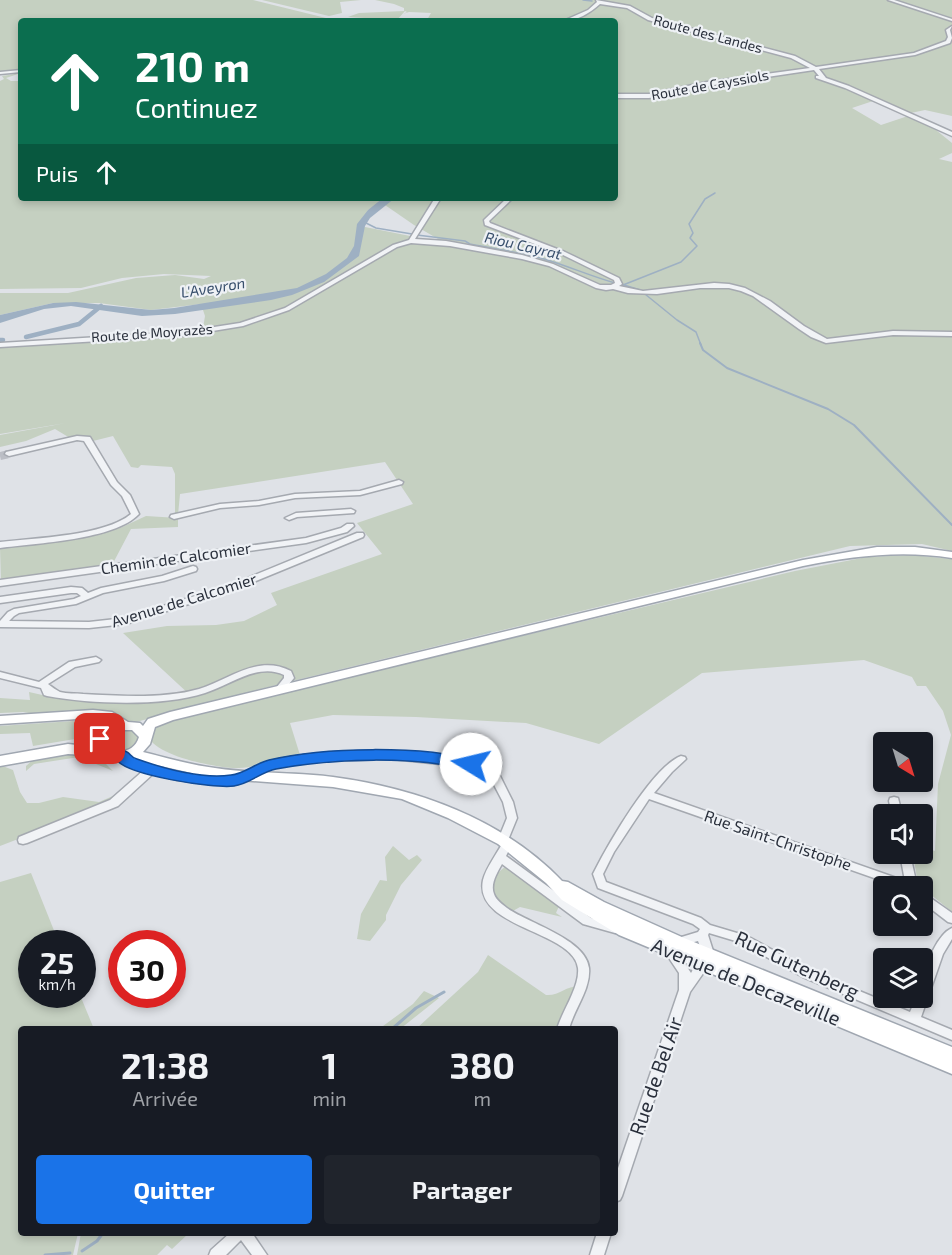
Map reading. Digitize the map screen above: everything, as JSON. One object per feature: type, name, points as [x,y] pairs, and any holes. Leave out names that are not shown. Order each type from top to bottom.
[{"type":"main road","points":[[0,760],[104,734],[128,725],[836,556],[869,551],[909,550],[952,555]]},
{"type":"main road","points":[[0,720],[98,714],[104,720],[104,734],[99,744],[104,752]]},
{"type":"main road","name":"Avenue de Decazeville","points":[[98,714],[141,729],[145,739],[158,753],[243,775]]},
{"type":"main road","points":[[125,755],[138,749],[145,739],[147,728],[170,716]]},
{"type":"main road","name":"Avenue de Decazeville","points":[[0,760],[68,749],[142,755],[187,768],[345,784],[404,795],[453,814],[505,842],[584,909],[624,931],[675,947],[952,1067]]},
{"type":"main road","name":"Avenue de Decazeville","points":[[551,879],[675,947]]},
{"type":"main road","name":"Avenue de Decazeville","points":[[706,960],[952,1054]]},
{"type":"street","points":[[890,0],[952,20]]},
{"type":"street","points":[[572,18],[590,11],[598,1]]},
{"type":"street","name":"Route des Landes","points":[[598,1],[628,7],[650,19],[793,57],[816,69]]},
{"type":"street","points":[[816,69],[927,51],[950,41],[948,30],[952,27]]},
{"type":"street","points":[[816,69],[824,78]]},
{"type":"street","name":"Route de Cayssiols","points":[[618,96],[649,96],[707,84],[816,69]]},
{"type":"street","points":[[0,73],[18,71]]},
{"type":"street","points":[[792,72],[824,78],[952,134]]},
{"type":"street","points":[[411,241],[436,201]]},
{"type":"street","points":[[507,201],[486,221],[487,224],[563,253],[617,279],[616,285]]},
{"type":"street","name":"Route de Moyrazès","points":[[0,345],[182,334],[241,325],[288,309],[395,246],[411,241],[452,244],[550,265],[599,287],[616,285],[644,293],[666,292],[686,286],[717,285],[738,288],[765,300],[826,341],[893,333],[952,333]]},
{"type":"street","points":[[0,545],[106,530],[129,521],[135,514],[128,498],[110,477],[87,439],[77,438],[9,454]]},
{"type":"street","points":[[174,517],[220,506],[259,503],[296,496],[351,494],[399,482]]},
{"type":"street","points":[[349,539],[351,494]]},
{"type":"street","points":[[289,518],[296,515],[351,511]]},
{"type":"street","name":"Chemin de Calcomier","points":[[0,583],[306,540],[344,530],[350,526]]},
{"type":"street","name":"Avenue de Calcomier","points":[[1,624],[89,625],[126,621],[236,586],[360,535]]},
{"type":"street","points":[[1,624],[17,611],[76,601],[86,596],[193,569]]},
{"type":"street","points":[[0,600],[71,590],[79,590],[86,596]]},
{"type":"street","points":[[43,686],[72,664],[96,660]]},
{"type":"street","points":[[0,675],[43,686],[47,693],[60,695],[78,697],[178,696],[201,691],[269,666],[282,668],[288,673],[289,678],[281,688]]},
{"type":"street","points":[[125,755],[123,759],[130,763],[204,780],[234,781],[269,765],[298,759],[393,756],[454,760],[471,764],[496,779],[508,802],[512,818],[501,858],[488,881],[488,891],[493,903],[504,913],[538,928],[578,955],[584,964],[583,980],[564,1026]]},
{"type":"street","points":[[647,794],[681,759]]},
{"type":"street","points":[[23,840],[114,803],[152,769]]},
{"type":"street","name":"Rue Gutenberg","points":[[647,794],[598,874],[602,885],[697,921],[704,931],[743,939],[807,974],[952,1035]]},
{"type":"street","name":"Rue Saint-Christophe","points":[[647,794],[881,876]]},
{"type":"street","points":[[501,858],[587,921],[624,931]]},
{"type":"street","points":[[933,904],[952,919]]},
{"type":"street","points":[[685,990],[685,972],[675,947],[704,931],[706,960]]},
{"type":"street","points":[[933,965],[943,940],[952,932]]},
{"type":"street","name":"Rue de Bel Air","points":[[618,1187],[685,990],[706,960]]},
{"type":"street","points":[[914,1018],[918,1008]]},
{"type":"street","points":[[216,1255],[238,1236]]},
{"type":"street","points":[[244,1236],[260,1255]]},
{"type":"street","points":[[597,1255],[603,1236]]},
{"type":"green space","points":[[0,0],[253,0],[326,18],[18,18],[18,71],[0,72]]},
{"type":"green space","points":[[262,0],[361,0],[340,2],[342,13],[329,16]]},
{"type":"green space","points":[[375,0],[952,0],[952,116],[925,110],[906,114],[873,101],[852,108],[881,125],[908,116],[936,130],[952,143],[952,153],[939,159],[952,162],[952,551],[922,544],[850,546],[280,684],[136,722],[99,710],[35,714],[0,713],[0,698],[30,700],[29,692],[89,702],[110,703],[152,702],[191,696],[123,633],[167,626],[216,625],[244,621],[277,605],[271,593],[382,554],[357,523],[413,504],[385,462],[180,494],[178,515],[175,515],[175,474],[172,467],[141,465],[138,468],[131,467],[113,436],[93,441],[83,436],[70,438],[55,429],[26,441],[0,447],[0,435],[66,423],[0,434],[0,348],[202,334],[205,316],[201,304],[151,310],[99,303],[53,303],[0,315],[0,293],[68,293],[136,278],[175,275],[204,279],[211,276],[164,274],[122,278],[81,288],[0,289],[0,81],[4,79],[2,76],[18,73],[6,78],[18,81],[18,201],[618,201],[618,18],[428,18],[431,13],[403,14],[407,12],[405,11],[399,18],[348,17],[359,13],[404,11],[404,8]],"holes":[[[385,205],[445,243],[365,227],[357,232],[368,210]]]},
{"type":"green space","points":[[146,516],[178,518],[178,527],[131,529],[111,567],[1,582],[0,547],[104,532],[120,528]]},
{"type":"green space","points":[[911,555],[952,559],[952,912],[933,896],[933,876],[917,876],[915,864],[933,864],[938,784],[951,735],[943,711],[926,686],[917,686],[912,677],[864,660],[702,673],[599,744],[526,723],[333,715],[290,723],[300,755],[262,765],[230,768],[204,764],[175,755],[154,744],[149,737],[155,725],[190,715],[795,571],[867,557]]},
{"type":"green space","points":[[73,721],[80,723],[82,727],[75,735],[75,739],[33,746],[30,733],[0,734],[0,726]]},
{"type":"green space","points":[[129,728],[138,733],[140,741],[129,752],[106,750],[104,739],[112,731]]},
{"type":"green space","points":[[70,754],[88,755],[102,760],[113,771],[79,757],[34,764],[26,771],[26,766],[34,759]]},
{"type":"green space","points":[[0,765],[13,770],[20,792],[27,803],[39,803],[63,797],[99,802],[113,796],[120,798],[0,846]]},
{"type":"green space","points":[[393,846],[409,860],[417,855],[422,860],[401,885],[386,915],[386,920],[370,941],[357,939],[361,914],[380,880],[387,881],[385,857]]},
{"type":"green space","points":[[507,866],[559,906],[556,913],[562,917],[520,907],[511,912],[499,903],[493,894],[492,885],[496,876]]},
{"type":"green space","points":[[31,873],[54,930],[18,930],[18,1008],[85,1008],[93,1026],[18,1026],[18,1236],[77,1236],[73,1255],[0,1255],[0,882]]},
{"type":"green space","points":[[488,955],[546,995],[579,986],[557,1026],[419,1026],[478,972]]},
{"type":"green space","points":[[424,991],[439,998],[404,1026],[383,1026],[413,1004]]},
{"type":"green space","points":[[80,1236],[186,1236],[172,1249],[167,1245],[157,1255],[77,1255]]},
{"type":"water","points":[[379,201],[391,201],[370,218],[365,226],[359,256],[324,282],[292,295],[175,314],[142,316],[71,306],[44,309],[0,323],[0,315],[53,303],[76,302],[151,310],[297,288],[326,274],[347,258],[354,246],[357,224],[368,210]]},
{"type":"waterway","points":[[583,0],[592,1]]},
{"type":"waterway","points":[[624,285],[681,262],[697,246],[690,238],[693,233],[689,224],[705,199],[715,193]]},
{"type":"waterway","points":[[364,222],[376,228],[412,234]]},
{"type":"waterway","name":"Riou Cayrat","points":[[417,235],[465,241],[470,244],[516,252],[615,283]]},
{"type":"waterway","points":[[624,285],[640,290],[677,320],[696,332],[701,345]]},
{"type":"waterway","points":[[26,337],[79,324],[101,306]]},
{"type":"waterway","points":[[700,343],[703,350],[727,368],[828,409],[854,425],[952,525]]},
{"type":"waterway","points":[[395,1026],[416,1008],[444,992]]},
{"type":"waterway","points":[[82,1251],[101,1236]]},
{"type":"waterway","points":[[45,1255],[70,1253]]},
{"type":"tunnel","points":[[0,456],[9,454]]},
{"type":"route","points":[[100,739],[99,744],[104,752],[113,756],[122,756],[130,763],[177,776],[204,780],[234,781],[269,765],[311,758],[393,756],[454,760],[471,764]]},
{"type":"water label","name":"L'Aveyron","points":[[213,288]]}]
